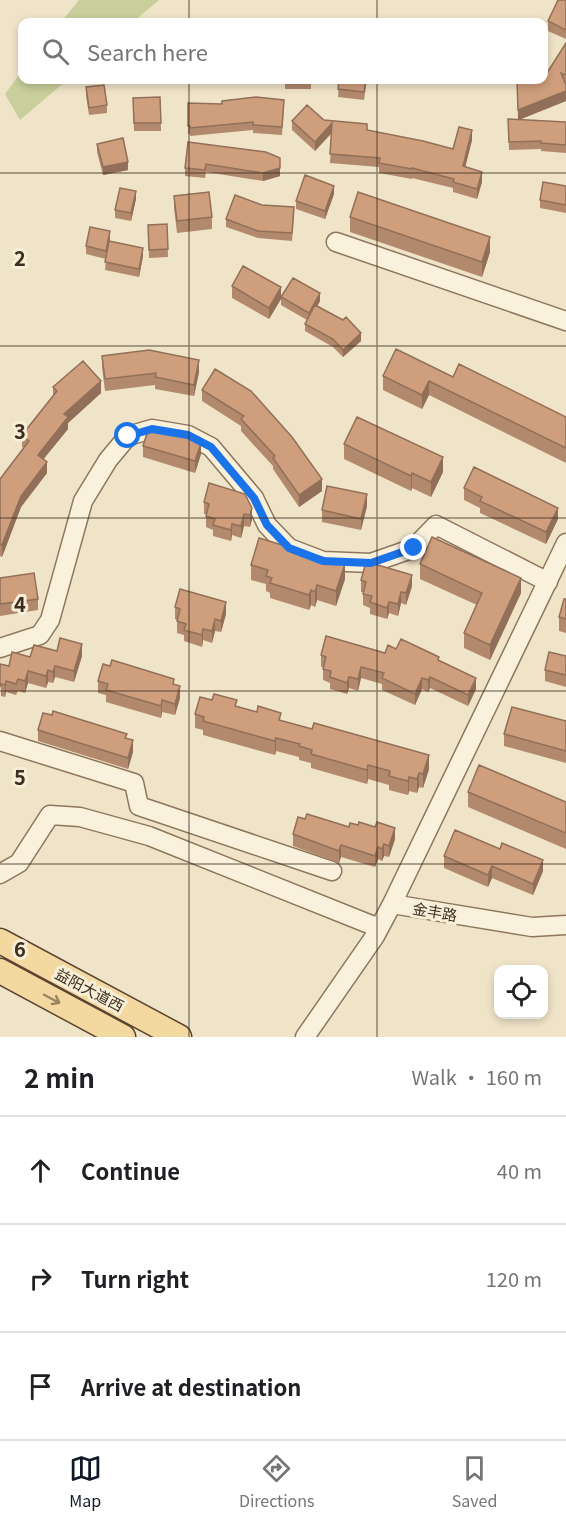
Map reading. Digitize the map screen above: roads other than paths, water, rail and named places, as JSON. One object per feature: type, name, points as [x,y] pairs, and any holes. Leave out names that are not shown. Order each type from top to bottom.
[{"type":"main road","name":"益阳大道西","points":[[0,941],[179,1037]]},
{"type":"main road","name":"益阳大道西","points":[[0,971],[123,1037]]},
{"type":"street","points":[[336,242],[566,321]]},
{"type":"street","points":[[0,648],[40,636],[50,620],[83,501],[108,460],[128,436],[152,429],[188,435],[211,447],[254,498],[267,525],[289,548],[323,561],[371,563],[414,548],[436,525],[548,582]]},
{"type":"street","points":[[392,904],[566,543]]},
{"type":"street","points":[[0,741],[134,783],[139,806],[332,871]]},
{"type":"street","points":[[0,874],[19,863],[50,815],[80,817],[149,836],[379,928]]},
{"type":"street","name":"金丰路","points":[[305,1037],[375,936],[392,904],[532,927],[566,925]]}]
